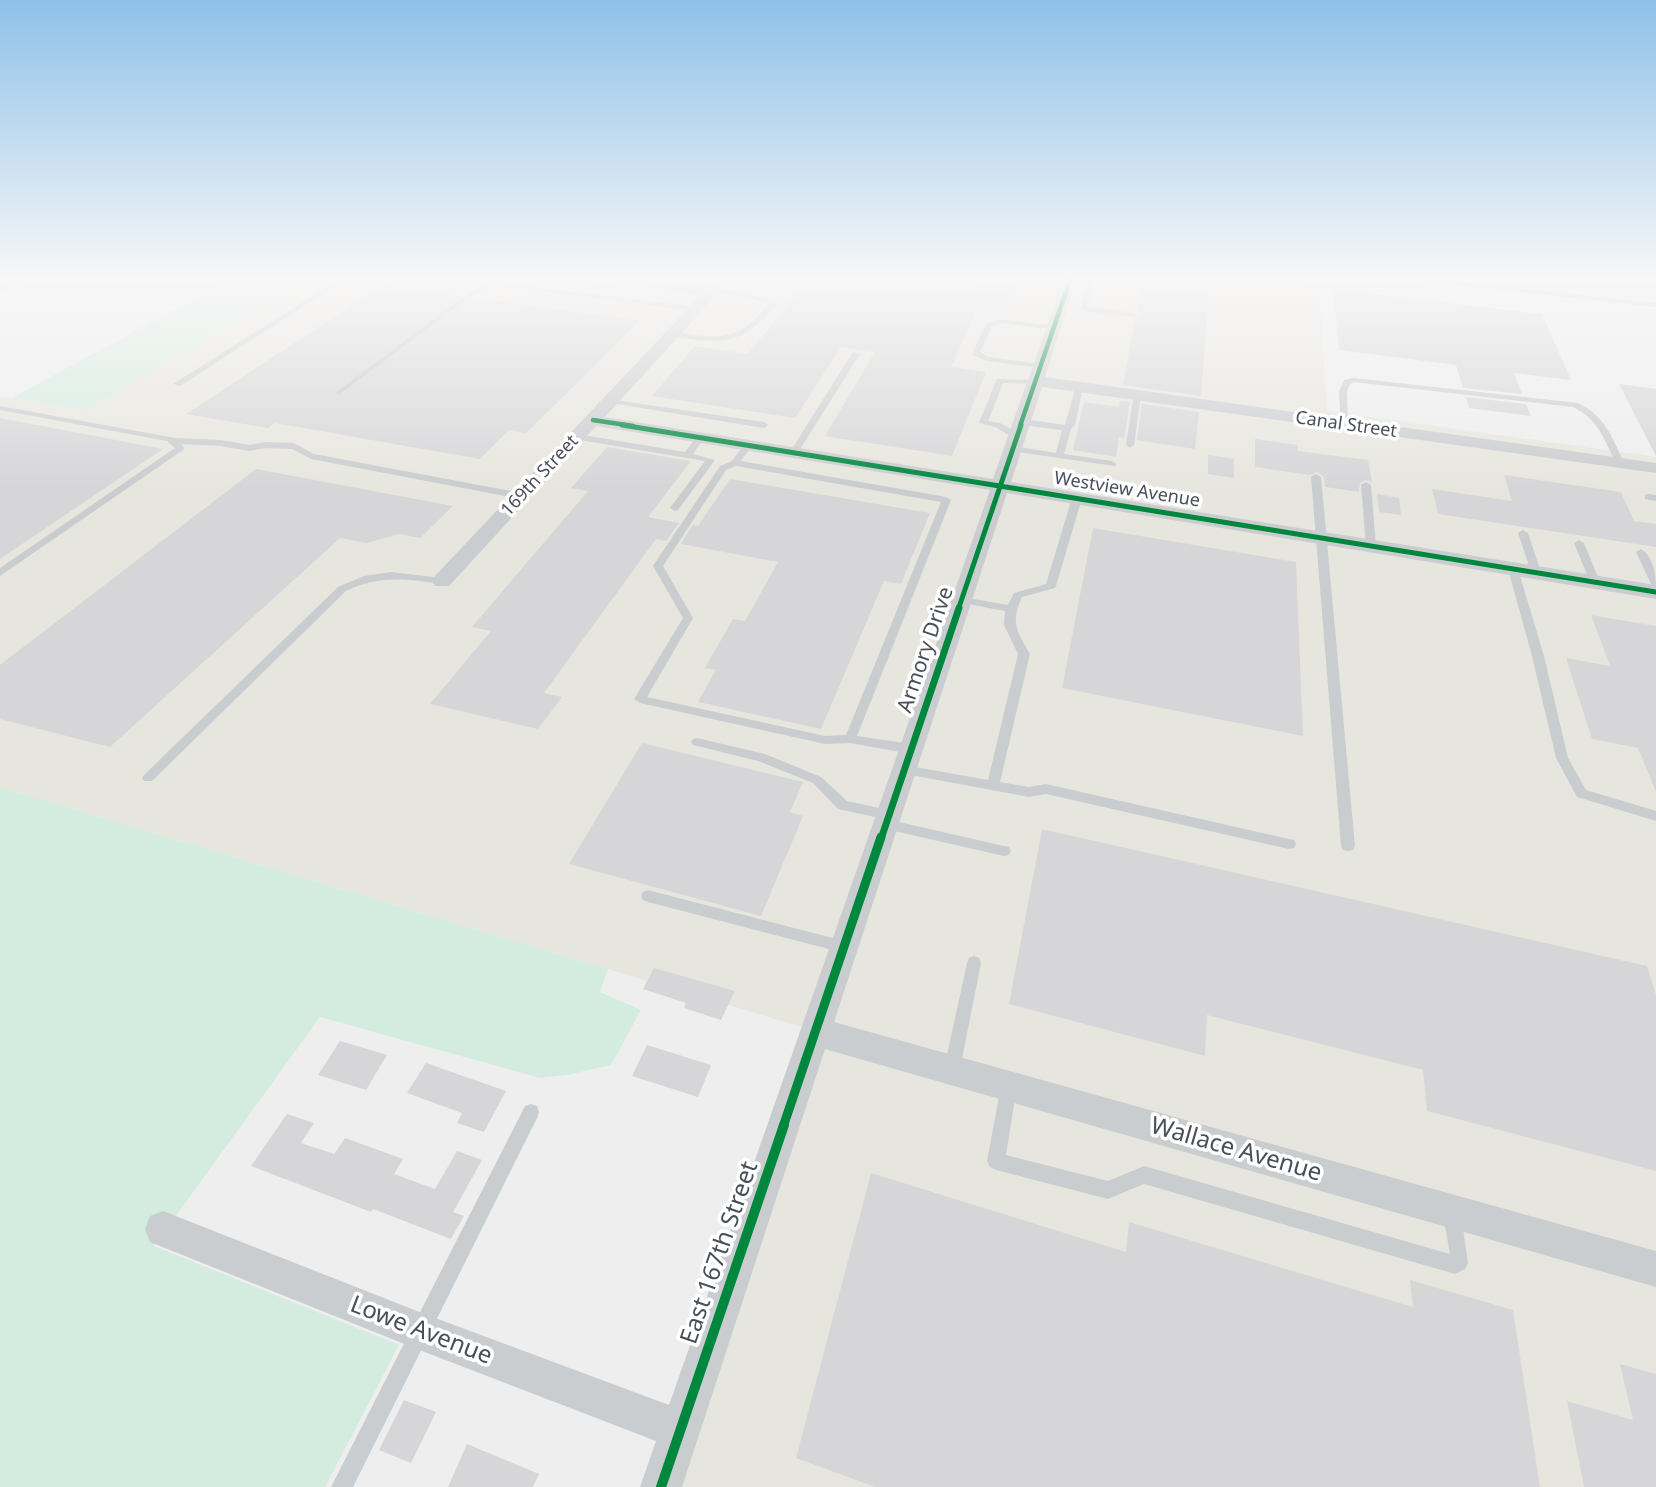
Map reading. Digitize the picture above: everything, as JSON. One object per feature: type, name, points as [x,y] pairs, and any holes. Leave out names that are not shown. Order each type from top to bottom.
[{"type":"street","name":"169th Street","points":[[442,581],[659,349]]},
{"type":"street","name":"Armory Drive","points":[[815,1031],[1046,349]]},
{"type":"street","name":"Canal Street","points":[[1037,376],[1079,387],[1656,468]]},
{"type":"street","name":"Westview Avenue","points":[[593,420],[1656,592]]},
{"type":"street","name":"Wallace Avenue","points":[[815,1031],[1656,1269]]},
{"type":"street","name":"East 167th Street","points":[[661,1487],[815,1031]]},
{"type":"street","name":"Lowe Avenue","points":[[163,1229],[422,1332],[681,1430]]},
{"type":"lane","points":[[177,384],[231,349]]},
{"type":"lane","points":[[978,349],[976,353],[986,359],[1037,376]]},
{"type":"lane","points":[[794,452],[856,354]]},
{"type":"lane","points":[[1037,376],[1000,381],[983,424],[997,425],[1059,456],[1112,464]]},
{"type":"lane","points":[[1344,425],[1343,392],[1347,382],[1353,380],[1575,405],[1593,413],[1603,426],[1620,463]]},
{"type":"lane","points":[[1017,436],[1071,425],[1079,387]]},
{"type":"lane","points":[[1130,445],[1137,395]]},
{"type":"lane","points":[[611,401],[764,425]]},
{"type":"lane","points":[[0,408],[173,442],[219,443],[250,448],[264,444],[294,446],[311,456],[521,496]]},
{"type":"lane","points":[[1059,456],[1066,428]]},
{"type":"lane","points":[[577,437],[711,460],[675,508]]},
{"type":"lane","points":[[687,456],[701,437]]},
{"type":"lane","points":[[0,573],[180,448],[173,442]]},
{"type":"lane","points":[[748,445],[735,463],[723,468],[658,566],[688,618],[640,699],[825,740],[850,738],[908,760],[993,786],[1029,792],[1046,789],[1289,844]]},
{"type":"lane","points":[[735,463],[946,500],[850,738]]},
{"type":"lane","points":[[881,487],[891,468]]},
{"type":"lane","points":[[1316,477],[1348,846]]},
{"type":"lane","points":[[1366,485],[1371,546]]},
{"type":"lane","points":[[993,786],[1024,654],[1009,625],[1011,609],[1018,595],[1051,586],[1077,498]]},
{"type":"lane","points":[[1523,534],[1536,572]]},
{"type":"lane","points":[[1579,543],[1595,582]]},
{"type":"lane","points":[[1641,552],[1656,584]]},
{"type":"lane","points":[[1513,569],[1538,656],[1562,758],[1582,794],[1656,816]]},
{"type":"lane","points":[[148,778],[342,589],[361,579],[384,574],[442,581]]},
{"type":"lane","points":[[962,600],[1011,609]]},
{"type":"lane","points":[[696,742],[761,757],[817,780],[843,805],[887,820],[1004,851]]},
{"type":"lane","points":[[649,896],[844,947]]},
{"type":"lane","points":[[951,1070],[974,962]]},
{"type":"lane","points":[[1009,1086],[996,1161],[1108,1190],[1144,1175],[1455,1265],[1460,1263],[1451,1211]]},
{"type":"lane","points":[[342,1487],[531,1112]]},
{"type":"shaded area","points":[[188,349],[1323,349],[1327,411],[1656,457],[1656,1487],[661,1487],[815,1031],[0,787],[0,396],[85,410]]},
{"type":"green space","points":[[101,349],[188,349],[85,410],[12,398]]},
{"type":"green space","points":[[0,787],[608,969],[600,992],[641,1010],[611,1065],[540,1078],[320,1017],[154,1246],[399,1345],[325,1487],[0,1487]]},
{"type":"building","points":[[284,349],[611,349],[526,433],[509,430],[480,459],[275,423],[268,428],[186,414]]},
{"type":"building","points":[[692,349],[748,354],[752,349],[839,349],[795,418],[652,396]]},
{"type":"building","points":[[857,349],[959,349],[951,367],[986,372],[952,456],[825,436],[875,352]]},
{"type":"building","points":[[1129,349],[1205,349],[1201,396],[1123,385]]},
{"type":"building","points":[[1558,349],[1571,380],[1514,373],[1522,394],[1463,388],[1456,365],[1339,350]]},
{"type":"building","points":[[1619,384],[1656,389],[1656,456]]},
{"type":"building","points":[[1466,397],[1526,404],[1531,416],[1469,408]]},
{"type":"building","points":[[1120,401],[1130,402],[1124,438],[1119,437],[1116,457],[1073,450],[1084,402],[1119,407]]},
{"type":"building","points":[[1142,404],[1199,412],[1195,449],[1137,440]]},
{"type":"building","points":[[0,418],[163,449],[0,559]]},
{"type":"building","points":[[1255,439],[1298,445],[1298,451],[1368,460],[1372,482],[1365,480],[1360,483],[1359,492],[1325,487],[1324,477],[1317,472],[1310,475],[1255,467]]},
{"type":"building","points":[[607,447],[691,461],[648,517],[679,523],[666,541],[656,539],[544,693],[562,697],[538,729],[430,704],[491,631],[472,627],[588,491],[571,488]]},
{"type":"building","points":[[1208,455],[1234,459],[1234,478],[1208,474]]},
{"type":"building","points":[[256,469],[453,506],[420,538],[399,534],[367,543],[340,538],[110,747],[0,719],[0,665]]},
{"type":"building","points":[[1504,475],[1621,492],[1634,521],[1656,524],[1656,547],[1438,514],[1432,489],[1512,501]]},
{"type":"building","points":[[730,479],[930,513],[901,584],[884,581],[821,729],[698,702],[716,670],[705,668],[733,619],[745,621],[778,562],[681,544],[693,525],[698,526]]},
{"type":"building","points":[[1377,494],[1399,498],[1401,515],[1379,512]]},
{"type":"building","points":[[1093,528],[1296,562],[1303,736],[1062,688]]},
{"type":"building","points":[[1591,615],[1656,626],[1656,792],[1638,748],[1592,739],[1566,658],[1610,666]]},
{"type":"building","points":[[642,743],[803,782],[790,812],[803,816],[761,916],[569,864]]},
{"type":"building","points":[[1042,829],[1647,966],[1656,995],[1656,1171],[1427,1111],[1423,1070],[1207,1015],[1205,1056],[1009,1004]]},
{"type":"building","points":[[654,968],[735,991],[721,1020],[684,1008],[686,1003],[643,989]]},
{"type":"building","points":[[340,1041],[387,1055],[366,1090],[318,1075]]},
{"type":"building","points":[[647,1045],[711,1065],[698,1097],[632,1076]]},
{"type":"building","points":[[426,1063],[506,1091],[484,1132],[457,1123],[462,1113],[407,1093]]},
{"type":"building","points":[[287,1114],[314,1123],[301,1143],[334,1154],[345,1138],[403,1159],[394,1174],[435,1189],[457,1151],[482,1160],[453,1212],[464,1216],[451,1239],[251,1166]]},
{"type":"building","points":[[871,1173],[1126,1252],[1129,1222],[1413,1307],[1410,1280],[1513,1310],[1540,1487],[875,1487],[796,1458]]},
{"type":"building","points":[[1620,1364],[1656,1374],[1656,1487],[1584,1487],[1567,1401],[1633,1420]]},
{"type":"building","points":[[404,1400],[436,1412],[411,1463],[379,1450]]},
{"type":"building","points":[[467,1444],[539,1474],[533,1487],[448,1487]]},
{"type":"railway","points":[[338,393],[396,349]]},
{"type":"cycle path","points":[[661,1487],[1046,349]]},
{"type":"cycle path","points":[[593,420],[1656,592]]}]
